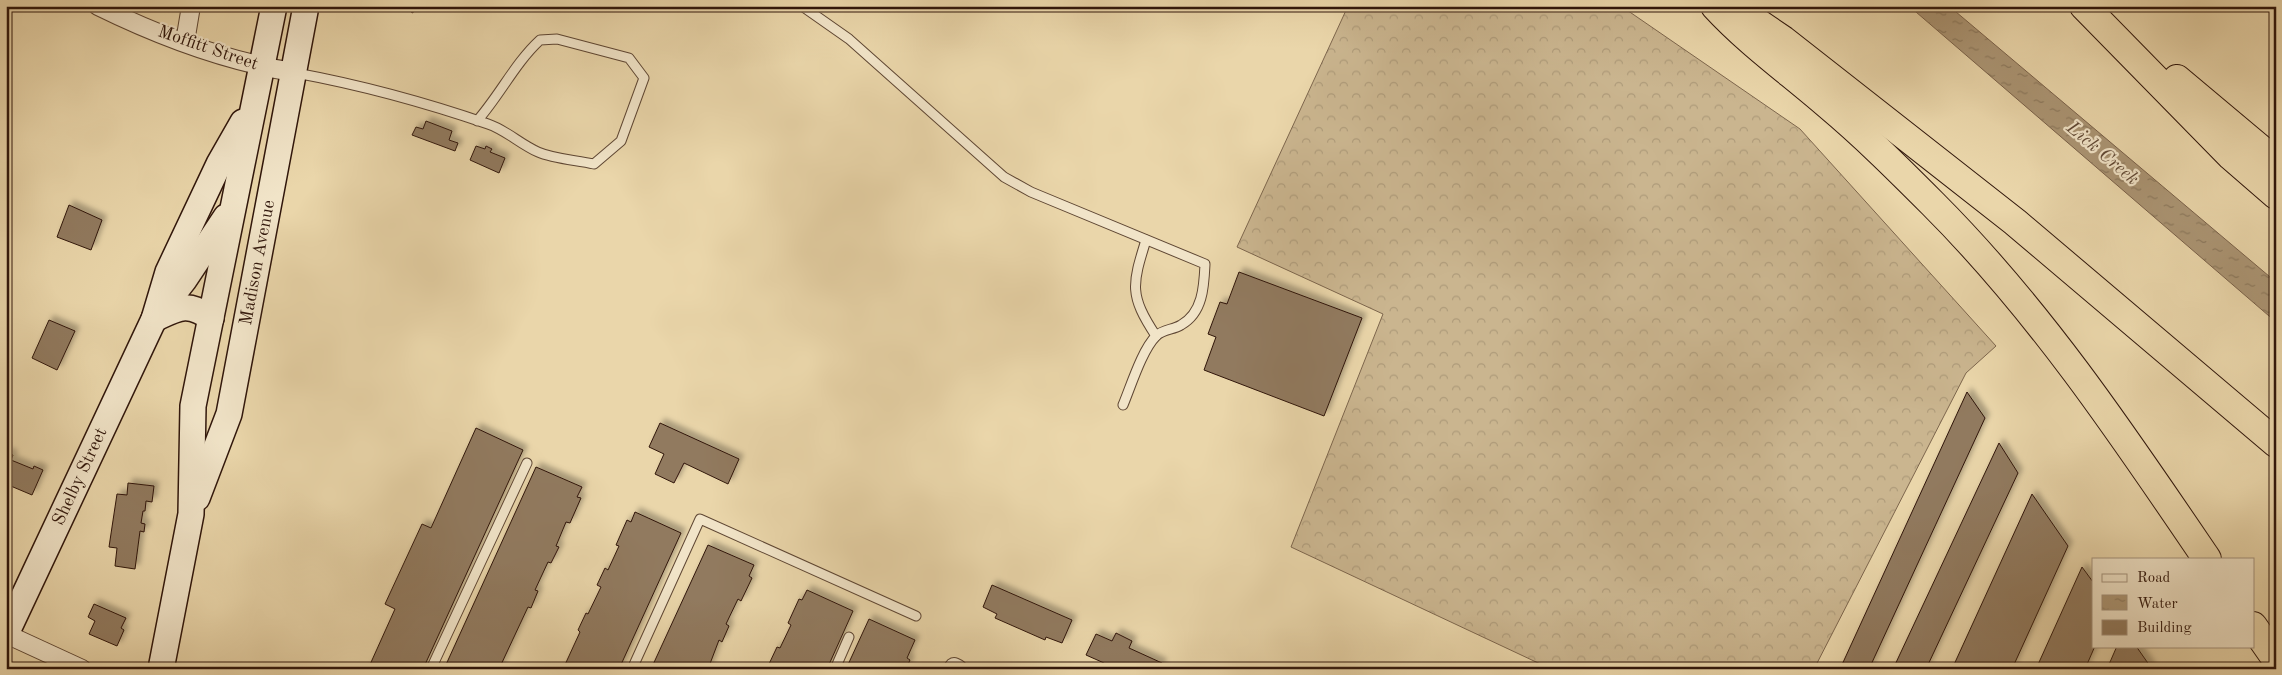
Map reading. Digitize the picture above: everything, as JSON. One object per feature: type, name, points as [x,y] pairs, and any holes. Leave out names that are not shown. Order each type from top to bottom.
[{"type":"highway","points":[[1715,6],[1739,33],[1829,106],[1882,154],[1984,258],[2052,341],[2142,463],[2206,558]]},
{"type":"highway","points":[[1734,6],[1791,46],[2015,222],[2276,442]]},
{"type":"highway","points":[[2084,6],[2230,156],[2276,195]]},
{"type":"highway","points":[[2091,6],[2276,162]]},
{"type":"highway","points":[[2254,627],[2276,659]]},
{"type":"main road","name":"Madison Avenue","points":[[191,514],[193,406],[252,107],[274,6]]},
{"type":"main road","name":"Madison Avenue","points":[[161,669],[191,514],[229,414],[306,6]]},
{"type":"main road","name":"Shelby Street","points":[[6,634],[154,319],[172,264],[219,164],[252,107]]},
{"type":"main road","name":"Shelby Street","points":[[154,319],[184,280],[233,205],[269,157],[283,127]]},
{"type":"main road","points":[[154,319],[180,308],[188,307],[197,309],[211,318]]},
{"type":"street","name":"Moffitt Street","points":[[98,6],[122,18],[217,55],[262,67],[293,72]]},
{"type":"street","points":[[185,42],[191,6]]},
{"type":"street","points":[[6,634],[82,669]]},
{"type":"lane","points":[[802,6],[849,39],[1004,177],[1031,192],[1205,264],[1204,284],[1196,312],[1181,325],[1165,330],[1156,336],[1146,351],[1123,405]]},
{"type":"lane","points":[[293,72],[354,84],[428,104],[478,121],[491,125],[539,152],[594,164],[621,141],[644,78],[629,58],[557,39],[540,40],[525,54],[496,100],[478,121]]},
{"type":"lane","points":[[1146,240],[1136,272],[1134,288],[1137,304],[1156,336]]},
{"type":"lane","points":[[431,669],[527,463]]},
{"type":"lane","points":[[632,669],[700,519],[916,616]]},
{"type":"lane","points":[[835,669],[849,637]]},
{"type":"green space","points":[[1348,6],[1621,6],[1800,129],[1996,346],[1966,373],[1814,669],[1551,669],[1291,547],[1383,314],[1237,247]]},
{"type":"water","name":"Lick Creek","points":[[1909,6],[1949,6],[2276,282],[2276,322]]},
{"type":"building","points":[[408,6],[423,6],[412,13]]},
{"type":"building","points":[[426,121],[452,131],[449,140],[458,143],[455,151],[412,135],[416,127],[423,129]]},
{"type":"building","points":[[476,146],[485,149],[486,146],[492,149],[490,152],[505,158],[499,173],[470,160]]},
{"type":"building","points":[[69,205],[102,220],[91,250],[57,237]]},
{"type":"building","points":[[1239,272],[1362,318],[1324,416],[1204,370],[1216,337],[1208,334],[1220,302],[1227,304]]},
{"type":"building","points":[[49,320],[75,331],[57,370],[32,358]]},
{"type":"building","points":[[1967,392],[1985,418],[1869,669],[1840,669]]},
{"type":"building","points":[[660,423],[739,459],[728,484],[684,463],[674,483],[655,474],[664,454],[649,447]]},
{"type":"building","points":[[476,428],[523,450],[423,669],[368,669],[395,609],[385,604],[422,524],[431,528]]},
{"type":"building","points":[[1999,443],[2018,473],[1926,669],[1893,669]]},
{"type":"building","points":[[6,452],[13,455],[11,460],[33,469],[34,466],[43,470],[32,495],[6,484]]},
{"type":"building","points":[[536,467],[582,487],[577,497],[581,498],[570,523],[566,522],[556,546],[559,547],[551,563],[548,562],[535,590],[538,591],[531,608],[528,607],[499,669],[444,669]]},
{"type":"building","points":[[128,483],[154,486],[152,502],[146,501],[145,511],[143,511],[141,523],[145,524],[144,532],[140,531],[135,569],[115,566],[117,548],[109,547],[117,494],[127,495]]},
{"type":"building","points":[[2032,494],[2068,546],[2012,669],[1952,669]]},
{"type":"building","points":[[635,512],[681,533],[619,669],[563,669],[580,632],[578,630],[601,587],[597,585],[605,568],[608,570],[619,546],[616,545],[627,520],[631,522]]},
{"type":"building","points":[[708,545],[754,565],[749,576],[752,578],[741,601],[738,599],[726,624],[729,626],[722,642],[719,640],[708,669],[651,669]]},
{"type":"building","points":[[2082,567],[2092,581],[2092,648],[2094,648],[2085,669],[2036,669]]},
{"type":"building","points":[[992,585],[1072,620],[1062,643],[1046,637],[1045,640],[995,618],[997,614],[983,607]]},
{"type":"building","points":[[807,590],[853,611],[827,669],[771,669],[772,665],[769,664],[777,647],[780,648],[791,625],[788,623],[799,599],[802,600]]},
{"type":"building","points":[[94,604],[126,618],[121,628],[124,630],[117,646],[89,634],[95,621],[88,617]]},
{"type":"building","points":[[869,619],[915,640],[907,658],[910,660],[906,669],[846,669]]},
{"type":"building","points":[[1116,633],[1132,641],[1129,648],[1162,663],[1160,669],[1102,669],[1104,663],[1086,655],[1096,634],[1112,641]]},
{"type":"building","points":[[2116,648],[2137,648],[2152,669],[2107,669]]}]
